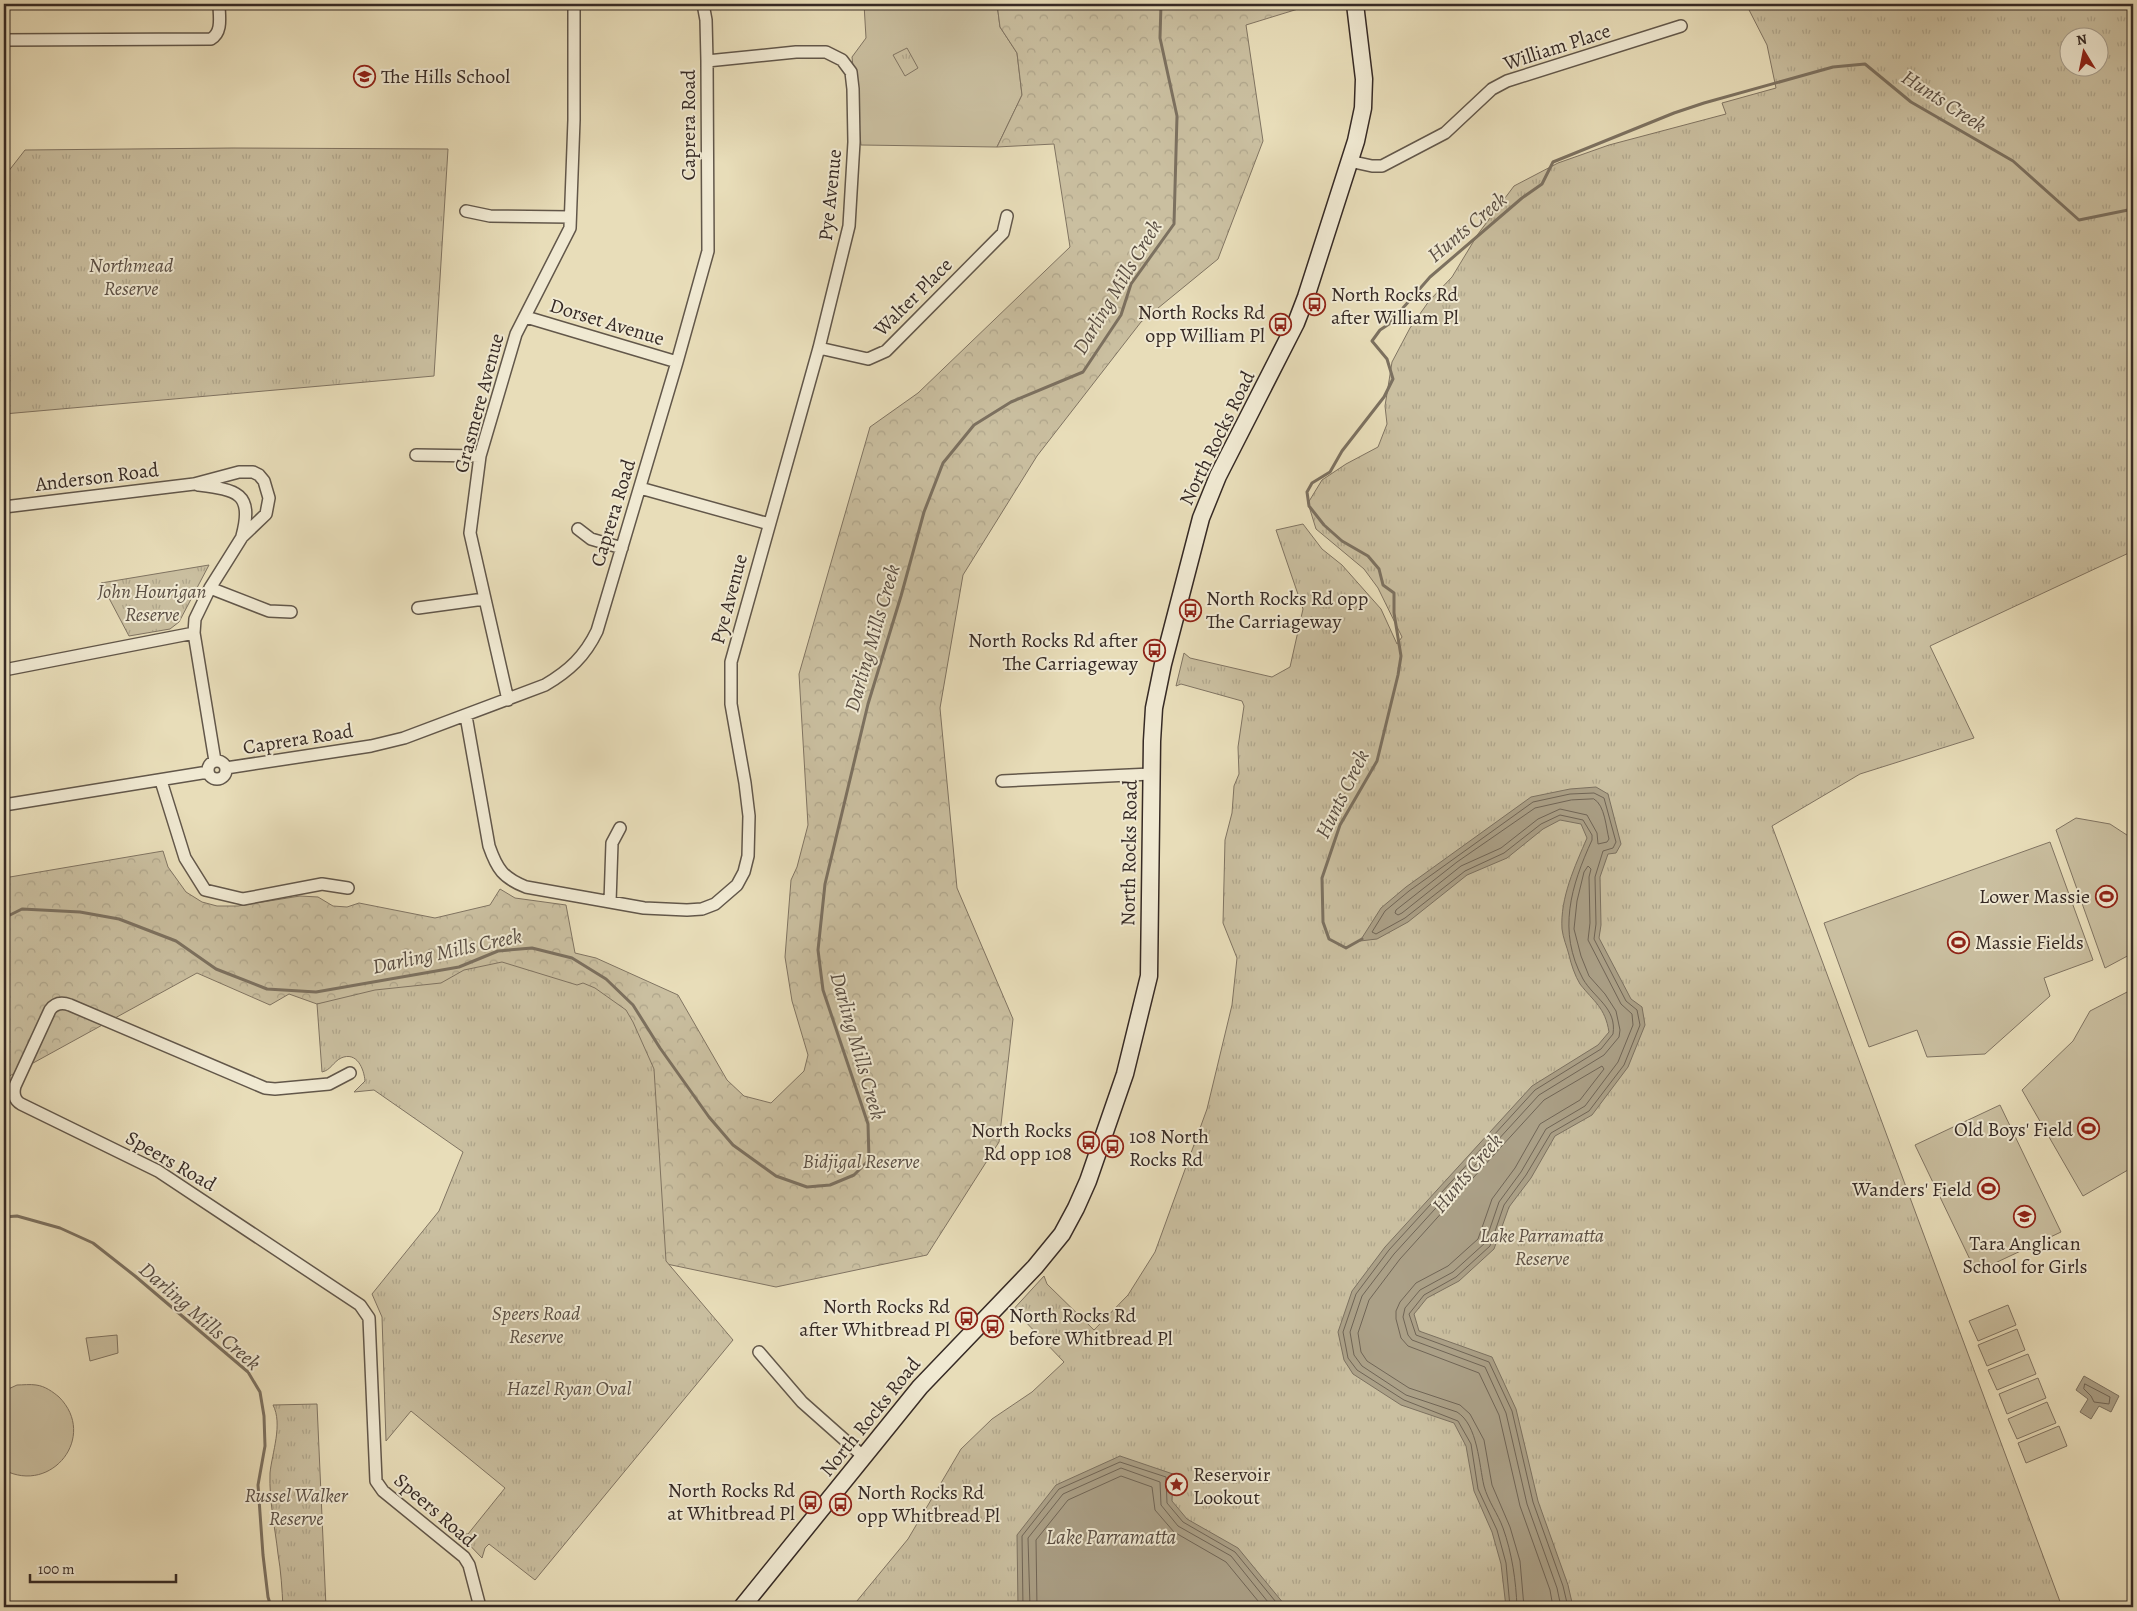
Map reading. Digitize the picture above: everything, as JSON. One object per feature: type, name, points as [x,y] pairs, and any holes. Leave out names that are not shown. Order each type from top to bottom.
[{"type":"main road","name":"North Rocks Road","points":[[742,1607],[920,1387],[1048,1251],[1070,1220],[1088,1181],[1125,1074],[1149,976],[1151,774],[1154,708],[1163,664],[1200,518],[1218,476],[1296,323],[1349,161],[1364,108],[1364,79],[1355,4]]},
{"type":"street","points":[[4,40],[211,39],[217,36],[219,29],[219,4]]},
{"type":"street","name":"Grasmere Avenue","points":[[508,700],[470,533],[480,456],[516,334],[570,228],[574,120],[574,4]]},
{"type":"street","name":"Caprera Road","points":[[226,768],[371,746],[404,738],[545,686],[562,675],[588,649],[597,631],[708,251],[707,61],[706,20],[703,4]]},
{"type":"street","name":"William Place","points":[[1349,161],[1382,166],[1445,133],[1492,89],[1507,81],[1681,26]]},
{"type":"street","name":"Pye Avenue","points":[[466,716],[489,846],[494,860],[502,873],[511,881],[526,887],[644,908],[687,910],[702,909],[715,904],[727,896],[737,885],[744,872],[748,856],[749,816],[732,710],[731,662],[819,348],[849,226],[854,142],[851,72],[842,60],[826,52],[796,52],[707,61]]},
{"type":"street","points":[[466,211],[490,216],[570,217]]},
{"type":"street","name":"Walter Place","points":[[819,348],[868,359],[886,351],[1003,233],[1007,216]]},
{"type":"street","name":"Dorset Avenue","points":[[526,317],[677,362]]},
{"type":"street","points":[[416,455],[480,456]]},
{"type":"street","name":"Anderson Road","points":[[4,507],[194,484],[239,472],[253,472],[259,475],[268,490],[269,506],[266,514],[242,537],[210,588],[195,619],[194,633]]},
{"type":"street","name":"Anderson Road","points":[[194,484],[224,488],[239,495],[245,504],[247,513],[242,537]]},
{"type":"street","points":[[640,488],[769,524]]},
{"type":"street","points":[[578,529],[591,539],[622,548]]},
{"type":"street","points":[[210,588],[269,612],[291,612]]},
{"type":"street","points":[[418,608],[484,599]]},
{"type":"street","points":[[4,670],[194,633],[215,762]]},
{"type":"street","points":[[215,762],[222,763],[226,768],[224,775],[219,779],[212,777],[208,772],[210,765],[215,762]]},
{"type":"street","points":[[4,805],[208,772]]},
{"type":"street","points":[[1002,781],[1151,774]]},
{"type":"street","points":[[161,781],[185,858],[205,890],[243,899],[322,884],[348,888]]},
{"type":"street","points":[[610,902],[612,842],[620,828]]},
{"type":"street","name":"Speers Road","points":[[350,1073],[329,1084],[275,1089],[265,1088],[70,1004],[61,1003],[54,1005],[50,1010],[15,1086],[14,1093],[17,1101],[21,1104],[163,1174],[360,1305],[369,1318],[376,1481],[382,1491],[464,1557],[469,1564],[480,1607]]},
{"type":"street","points":[[758,1352],[802,1402],[864,1457]]},
{"type":"green space","points":[[864,4],[997,4],[1000,27],[1017,53],[1022,95],[997,147],[861,145],[852,57],[866,38]]},
{"type":"green space","name":"Bidjigal Reserve","points":[[997,4],[1292,4],[1298,9],[1246,25],[1263,141],[1218,259],[1141,322],[1037,456],[963,575],[940,708],[957,888],[1013,1019],[999,1142],[927,1255],[776,1287],[662,1263],[331,1002],[317,1004],[289,994],[270,1005],[197,973],[4,1079],[4,878],[163,851],[168,867],[186,892],[202,902],[217,906],[238,906],[300,896],[318,897],[333,906],[347,907],[359,903],[435,918],[490,905],[500,889],[515,898],[566,905],[575,953],[596,958],[678,995],[727,1080],[744,1096],[771,1103],[804,1071],[808,1055],[792,1001],[785,957],[791,880],[797,867],[808,825],[799,674],[870,427],[918,393],[1070,247],[1054,144],[997,147],[1022,95],[1017,53],[1000,27]]},
{"type":"green space","name":"Lake Parramatta Reserve","points":[[1746,4],[2133,4],[2133,551],[1930,646],[1974,738],[1860,774],[1772,826],[2062,1607],[852,1607],[908,1539],[961,1449],[992,1419],[1032,1392],[1064,1362],[1019,1315],[1010,1313],[1044,1276],[1047,1284],[1094,1330],[1128,1295],[1155,1252],[1207,1109],[1232,1005],[1237,958],[1223,923],[1225,840],[1232,813],[1234,786],[1239,774],[1238,747],[1244,706],[1242,701],[1181,684],[1176,686],[1184,653],[1190,658],[1272,677],[1290,667],[1303,609],[1276,530],[1303,524],[1322,549],[1342,565],[1381,609],[1397,644],[1402,637],[1378,588],[1364,569],[1316,529],[1308,503],[1322,480],[1346,464],[1378,447],[1387,424],[1385,406],[1392,362],[1410,328],[1429,301],[1452,277],[1478,234],[1514,186],[1558,163],[1609,145],[1726,114],[1722,103],[1776,88],[1767,45]]},
{"type":"green space","points":[[907,48],[918,68],[905,76],[893,55]]},
{"type":"green space","name":"Northmead Reserve","points":[[233,148],[448,149],[434,376],[4,414],[4,224],[6,221],[4,177],[25,150]]},
{"type":"green space","name":"John Hourigan Reserve","points":[[209,565],[179,622],[170,629],[129,636],[101,583]]},
{"type":"green space","name":"Lower Massie","points":[[2076,818],[2110,824],[2133,839],[2133,953],[2105,968],[2056,830]]},
{"type":"green space","name":"Massie Fields","points":[[2050,842],[2093,960],[2044,978],[2050,996],[1985,1054],[1927,1057],[1917,1030],[1869,1047],[1824,923]]},
{"type":"green space","name":"Speers Road Reserve","points":[[502,962],[577,985],[583,983],[595,988],[626,1010],[654,1069],[666,1261],[733,1340],[535,1580],[489,1544],[485,1548],[482,1558],[459,1534],[468,1534],[505,1488],[411,1411],[386,1441],[382,1317],[372,1294],[439,1211],[463,1152],[374,1090],[354,1092],[365,1081],[359,1062],[355,1059],[347,1056],[341,1058],[328,1070],[322,1072],[317,1004],[375,990],[441,983],[464,970]]},
{"type":"green space","name":"Old Boys' Field","points":[[2133,989],[2133,1167],[2083,1196],[2022,1090],[2073,1041],[2090,1011]]},
{"type":"green space","name":"Wanders' Field","points":[[2000,1105],[2061,1232],[1976,1272],[1915,1145]]},
{"type":"green space","points":[[2008,1305],[2016,1325],[1978,1341],[1969,1321]]},
{"type":"green space","points":[[2017,1329],[2025,1350],[1987,1366],[1978,1345]]},
{"type":"green space","points":[[117,1335],[118,1353],[90,1361],[86,1338]]},
{"type":"green space","points":[[2028,1354],[2036,1374],[1997,1390],[1988,1370]]},
{"type":"green space","points":[[2038,1378],[2046,1398],[2007,1414],[1999,1394]]},
{"type":"green space","points":[[17,1385],[34,1385],[46,1388],[59,1397],[70,1412],[74,1428],[71,1444],[64,1458],[53,1468],[38,1475],[22,1476],[4,1470],[4,1391]]},
{"type":"green space","points":[[2047,1402],[2056,1423],[2017,1439],[2008,1419]]},
{"type":"green space","name":"Russel Walker Reserve","points":[[317,1404],[326,1607],[283,1607],[281,1573],[270,1494],[270,1473],[277,1430],[276,1413],[273,1405]]},
{"type":"green space","points":[[2059,1426],[2067,1446],[2026,1463],[2018,1443]]},
{"type":"water","points":[[1596,787],[1608,794],[1621,844],[1616,853],[1608,854],[1600,877],[1601,925],[1599,938],[1631,999],[1642,1007],[1645,1025],[1628,1067],[1592,1115],[1555,1136],[1531,1178],[1509,1207],[1494,1249],[1459,1281],[1427,1298],[1414,1314],[1419,1331],[1492,1357],[1516,1409],[1538,1501],[1568,1585],[1573,1607],[1506,1607],[1501,1564],[1492,1532],[1474,1491],[1466,1446],[1454,1423],[1401,1405],[1353,1374],[1344,1360],[1338,1332],[1352,1291],[1385,1247],[1532,1086],[1598,1045],[1609,1032],[1602,1011],[1576,977],[1562,929],[1563,906],[1566,894],[1573,871],[1587,838],[1581,824],[1560,820],[1543,829],[1507,858],[1467,875],[1408,922],[1377,939],[1360,941],[1381,908],[1406,887],[1531,797],[1570,789]]},
{"type":"water","points":[[2084,1376],[2119,1396],[2111,1412],[2099,1406],[2091,1419],[2080,1412],[2088,1399],[2076,1390]]},
{"type":"water","name":"Lake Parramatta","points":[[1120,1456],[1173,1474],[1172,1501],[1187,1519],[1238,1548],[1284,1604],[1289,1607],[1018,1607],[1017,1535],[1056,1485]]},
{"type":"waterway","name":"Darling Mills Creek","points":[[4,921],[8,916],[22,909],[80,912],[119,919],[176,941],[216,969],[267,989],[316,992],[459,967],[498,951],[532,948],[572,958],[606,979],[633,1005],[660,1048],[709,1117],[733,1145],[776,1176],[807,1187],[830,1185],[854,1175],[869,1160],[868,1124],[823,990],[818,950],[825,884],[868,704],[924,512],[943,463],[974,425],[1011,402],[1083,372],[1121,315],[1131,284],[1174,224],[1177,116],[1160,38],[1161,4]]},
{"type":"waterway","name":"Hunts Creek","points":[[1362,939],[1346,948],[1329,939],[1323,922],[1322,878],[1340,825],[1377,761],[1401,656],[1394,613],[1394,593],[1383,585],[1379,569],[1368,556],[1342,541],[1324,525],[1309,506],[1307,492],[1312,483],[1330,472],[1342,451],[1384,397],[1393,379],[1387,359],[1372,341],[1430,277],[1522,198],[1542,184],[1553,162],[1674,113],[1833,67],[1865,64],[1911,102],[2013,161],[2079,220],[2133,209]]},
{"type":"waterway","name":"Darling Mills Creek","points":[[4,1217],[17,1216],[60,1228],[93,1243],[135,1276],[248,1372],[260,1392],[264,1416],[265,1446],[258,1485],[263,1555],[271,1607]]},
{"type":"place","name":"The Hills School","points":[[365,76]]},
{"type":"place","name":"North Rocks Rd after William Pl","points":[[1315,305]]},
{"type":"place","name":"North Rocks Rd opp William Pl","points":[[1281,324]]},
{"type":"place","name":"North Rocks Rd opp The Carriageway","points":[[1190,610]]},
{"type":"place","name":"North Rocks Rd after The Carriageway","points":[[1154,651]]},
{"type":"place","name":"Lower Massie","points":[[2106,896]]},
{"type":"place","name":"Massie Fields","points":[[1959,942]]},
{"type":"place","name":"Old Boys' Field","points":[[2089,1129]]},
{"type":"place","name":"North Rocks Rd opp 108","points":[[1088,1142]]},
{"type":"place","name":"108 North Rocks Rd","points":[[1113,1147]]},
{"type":"place","name":"Wanders' Field","points":[[1988,1189]]},
{"type":"place","name":"Tara Anglican School for Girls","points":[[2025,1217]]},
{"type":"place","name":"North Rocks Rd after Whitbread Pl","points":[[966,1318]]},
{"type":"place","name":"North Rocks Rd before Whitbread Pl","points":[[993,1327]]},
{"type":"place","name":"Reservoir Lookout","points":[[1177,1485]]},
{"type":"place","name":"North Rocks Rd at Whitbread Pl","points":[[811,1502]]},
{"type":"place","name":"North Rocks Rd opp Whitbread Pl","points":[[841,1504]]},
{"type":"park label","name":"Hazel Ryan Oval","points":[[569,1388]]}]
